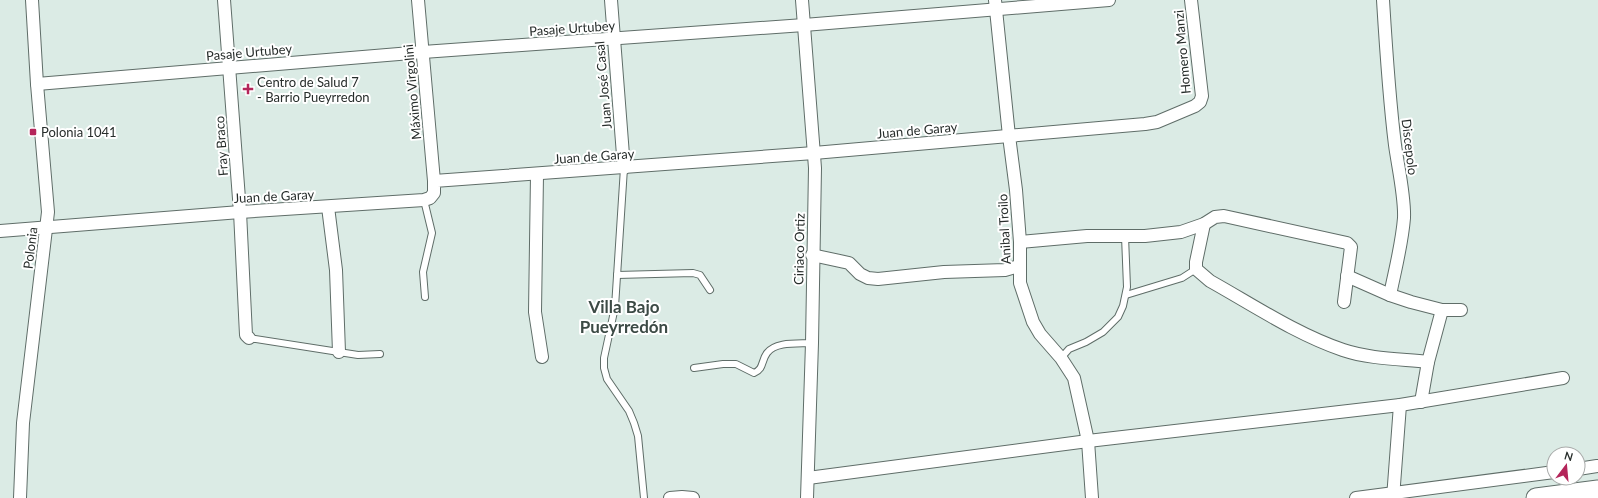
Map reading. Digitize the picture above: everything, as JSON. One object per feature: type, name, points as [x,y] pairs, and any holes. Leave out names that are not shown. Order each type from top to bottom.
[{"type":"main road","points":[[1536,498],[1598,490]]},
{"type":"street","name":"Polonia","points":[[20,498],[23,423],[48,212],[37,84],[32,0]]},
{"type":"street","name":"Fray Braco","points":[[224,0],[240,212],[246,335],[249,338]]},
{"type":"street","name":"Máximo Virgolini","points":[[418,0],[434,181]]},
{"type":"street","name":"Juan José Casal","points":[[611,0],[624,168]]},
{"type":"street","name":"Ciriaco Ortiz","points":[[802,0],[815,168],[812,255],[812,343],[807,498]]},
{"type":"street","name":"Pasaje Urtubey","points":[[37,84],[423,52],[804,25],[996,4],[1109,0]]},
{"type":"street","name":"Homero Manzi","points":[[1191,0],[1202,96],[1200,102]]},
{"type":"street","name":"Discepolo","points":[[1382,0],[1388,86],[1404,217],[1402,237],[1390,295]]},
{"type":"street","name":"Anibal Troilo","points":[[996,4],[1016,190],[1020,242],[1020,283],[1033,322],[1040,334],[1062,358],[1074,378],[1088,441],[1092,498]]},
{"type":"street","name":"Juan de Garay","points":[[434,181],[537,175],[814,153],[1145,124],[1157,122],[1195,106],[1200,102]]},
{"type":"street","points":[[537,175],[534,312],[542,357]]},
{"type":"street","points":[[424,200],[430,198],[434,193],[434,181]]},
{"type":"street","name":"Juan de Garay","points":[[0,231],[240,212],[424,200]]},
{"type":"street","points":[[328,207],[336,270],[339,352]]},
{"type":"street","points":[[1020,242],[1087,236],[1125,236],[1181,232],[1204,224],[1215,217],[1224,216],[1347,243],[1351,247],[1344,302]]},
{"type":"street","points":[[1204,224],[1196,262],[1196,269],[1210,281],[1313,338],[1344,350],[1376,357],[1428,362]]},
{"type":"street","points":[[812,255],[849,263],[860,274],[868,278],[878,279],[944,272],[1005,270],[1019,266]]},
{"type":"street","points":[[1347,276],[1390,295],[1442,310],[1462,310]]},
{"type":"street","points":[[1421,402],[1428,362],[1442,310]]},
{"type":"street","points":[[808,478],[1088,441],[1400,405],[1563,378]]},
{"type":"street","points":[[1393,496],[1400,405]]},
{"type":"street","points":[[1586,468],[1597,466]]},
{"type":"street","points":[[1356,498],[1393,496],[1546,473]]},
{"type":"street","points":[[670,498],[693,498]]},
{"type":"lane","points":[[624,168],[615,307],[604,358],[604,368],[607,379],[629,411],[634,423],[638,436],[644,498]]},
{"type":"lane","points":[[424,200],[432,233],[423,272],[425,297]]},
{"type":"lane","points":[[1062,358],[1069,349],[1086,342],[1103,332],[1118,317],[1124,306],[1127,288],[1125,236]]},
{"type":"lane","points":[[1126,295],[1182,278],[1196,269]]},
{"type":"lane","points":[[617,276],[693,273],[700,275],[710,290]]},
{"type":"lane","points":[[249,338],[358,355],[380,354]]},
{"type":"lane","points":[[694,368],[723,364],[736,364],[754,373],[758,372],[762,366],[766,354],[772,348],[782,345],[812,343]]},
{"type":"place","name":"Centro de Salud 7 - Barrio Pueyrredon","points":[[248,89]]},
{"type":"place","name":"Polonia 1041","points":[[33,132]]},
{"type":"district","name":"Villa Bajo Pueyrredón","points":[[624,316]]}]
